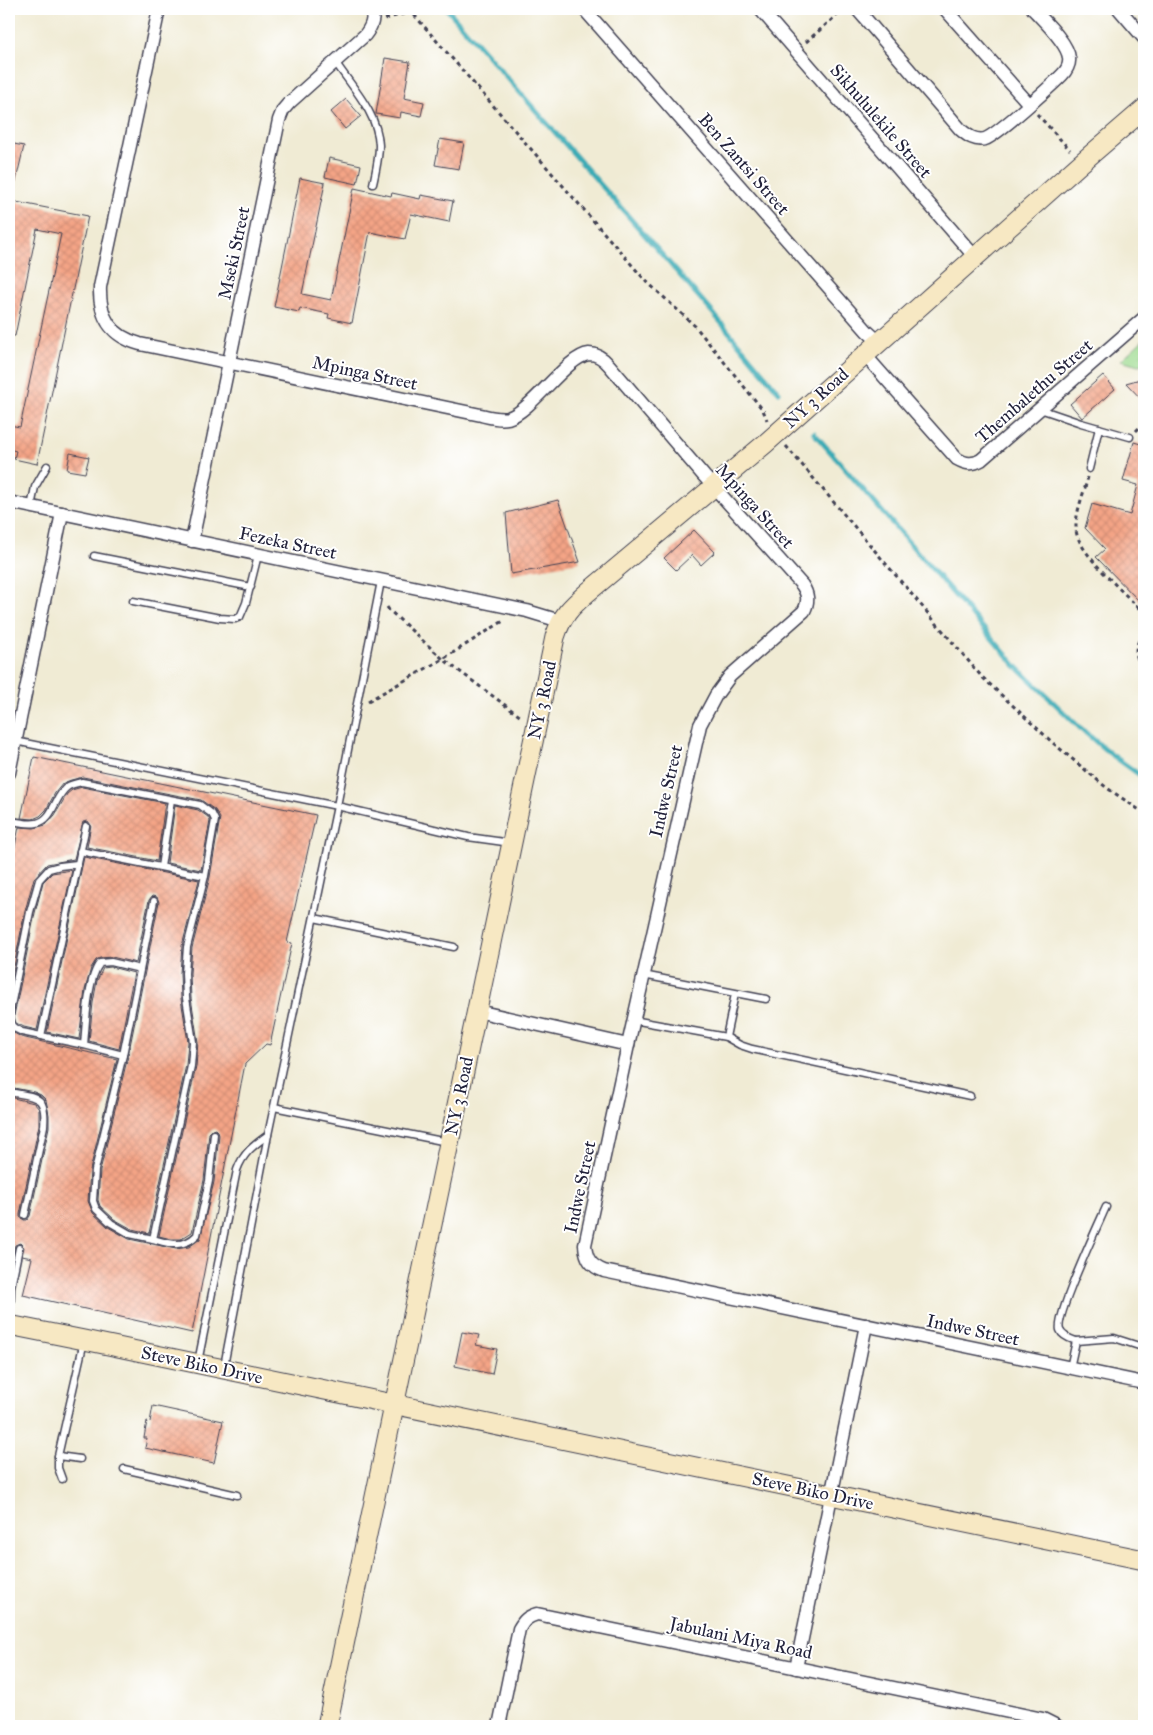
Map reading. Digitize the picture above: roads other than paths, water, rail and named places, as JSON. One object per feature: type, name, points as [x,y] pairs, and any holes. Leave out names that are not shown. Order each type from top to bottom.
[{"type":"street","name":"Mpinga Street","points":[[159,9],[100,287],[101,305],[108,325],[117,334],[131,342],[502,418],[508,418],[520,411],[576,360],[588,354],[596,355],[609,365],[802,585],[806,591],[808,602]]},
{"type":"street","name":"Mseki Street","points":[[192,541],[279,120],[283,110],[289,103],[336,63],[371,27],[372,9]]},
{"type":"street","name":"Ben Zantsi Street","points":[[584,9],[867,331],[879,342]]},
{"type":"street","name":"Sikhululekile Street","points":[[760,9],[975,257]]},
{"type":"street","points":[[857,9],[961,130],[975,139],[992,136],[1031,107],[1063,74],[1068,65],[1069,57],[1065,46],[1033,9]]},
{"type":"street","points":[[945,9],[1031,107]]},
{"type":"street","points":[[1119,9],[1144,38]]},
{"type":"street","name":"NY 3 Road","points":[[327,1726],[555,637],[560,621],[588,592],[715,487],[1144,109]]},
{"type":"street","name":"Thembalethu Street","points":[[865,354],[957,459],[971,464],[981,460],[1144,318]]},
{"type":"street","name":"Fezeka Street","points":[[9,502],[527,611],[560,621]]},
{"type":"street","points":[[9,773],[62,514]]},
{"type":"street","name":"Indwe Street","points":[[808,602],[800,616],[730,676],[716,694],[700,725],[633,1020],[585,1245],[588,1261],[604,1271],[1144,1383]]},
{"type":"street","points":[[477,1011],[628,1045]]},
{"type":"street","points":[[796,1668],[866,1325]]},
{"type":"street","name":"Steve Biko Drive","points":[[10,1326],[1144,1560]]},
{"type":"street","name":"Jabulani Miya Road","points":[[500,1726],[519,1629],[529,1616],[537,1614],[1043,1719],[1057,1726]]},
{"type":"lane","points":[[336,63],[368,110],[376,127],[379,148],[373,184]]},
{"type":"lane","points":[[1040,409],[1130,437]]},
{"type":"lane","points":[[1089,469],[1099,428]]},
{"type":"lane","points":[[31,507],[35,486],[47,466]]},
{"type":"lane","points":[[133,601],[220,618],[235,619],[240,617],[243,611],[258,555]]},
{"type":"lane","points":[[94,556],[251,586]]},
{"type":"lane","points":[[224,1370],[268,1135],[382,581]]},
{"type":"lane","points":[[15,741],[337,806],[468,837],[512,843]]},
{"type":"lane","points":[[9,820],[26,824],[37,823],[46,818],[66,788],[82,782],[200,805],[212,814],[215,820],[205,876],[187,947],[185,973],[186,998],[193,1042],[191,1066],[153,1239]]},
{"type":"lane","points":[[161,867],[171,800]]},
{"type":"lane","points":[[41,1036],[86,826]]},
{"type":"lane","points":[[80,851],[205,876]]},
{"type":"lane","points":[[77,864],[49,869],[39,880],[26,931],[9,1016],[10,1023],[13,1028],[22,1032],[123,1055]]},
{"type":"lane","points":[[154,901],[123,1055],[95,1170],[93,1201],[96,1209],[111,1224],[130,1234],[182,1245],[197,1235],[209,1181],[214,1134]]},
{"type":"lane","points":[[314,918],[454,947]]},
{"type":"lane","points":[[84,1045],[87,1012],[96,968],[100,963],[111,962],[140,969]]},
{"type":"lane","points":[[643,975],[766,1000]]},
{"type":"lane","points":[[726,1037],[734,994]]},
{"type":"lane","points":[[633,1020],[726,1037],[752,1049],[970,1096]]},
{"type":"lane","points":[[9,1092],[32,1096],[38,1099],[43,1103],[45,1112],[44,1126],[25,1215]]},
{"type":"lane","points":[[274,1107],[450,1142]]},
{"type":"lane","points":[[198,1364],[241,1159],[268,1135]]},
{"type":"lane","points":[[1106,1207],[1066,1301],[1059,1324],[1060,1329],[1062,1334],[1076,1341],[1114,1338],[1138,1346],[1141,1346],[1144,1342]]},
{"type":"lane","points":[[10,1326],[10,1298],[19,1248]]},
{"type":"lane","points":[[62,1479],[58,1468],[58,1456],[84,1340]]},
{"type":"lane","points":[[1070,1368],[1076,1341]]},
{"type":"lane","points":[[58,1456],[80,1459]]},
{"type":"lane","points":[[124,1469],[237,1495]]},
{"type":"waterway","points":[[447,9],[713,313],[779,392]]},
{"type":"waterway","points":[[814,433],[1016,666],[1079,727],[1108,752],[1144,778]]}]
